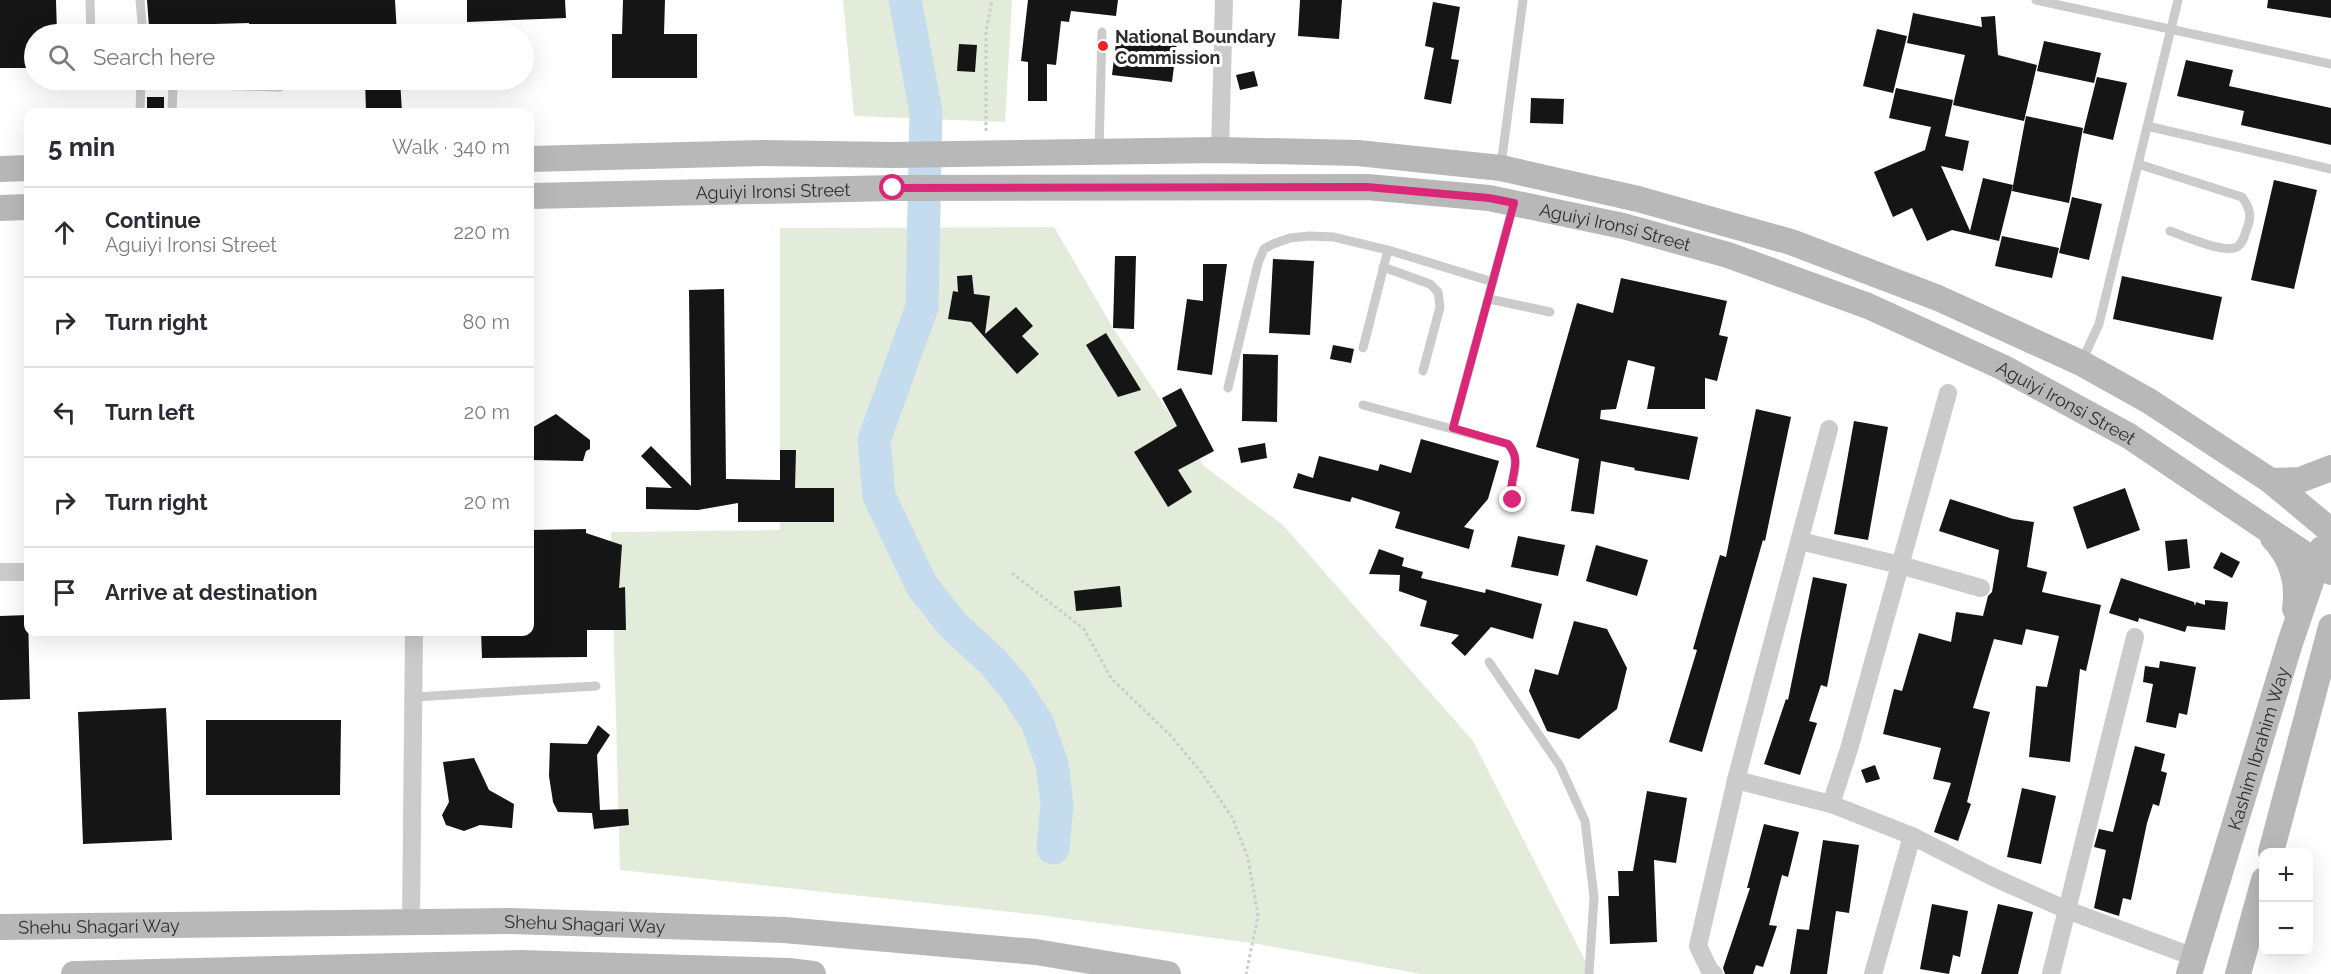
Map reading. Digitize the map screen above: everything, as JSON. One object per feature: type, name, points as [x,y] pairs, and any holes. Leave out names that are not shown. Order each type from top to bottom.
[{"type":"main road","name":"Aguiyi Ironsi Street","points":[[534,159],[762,153],[893,155],[1220,150],[1358,153],[1501,168],[1638,199],[1791,242],[1938,298],[2081,363],[2149,401],[2271,481],[2331,529]]},
{"type":"main road","points":[[0,169],[24,168]]},
{"type":"main road","name":"Aguiyi Ironsi Street","points":[[534,196],[893,188],[1367,187],[1489,198],[1514,203],[1623,226],[1728,255],[1868,306],[2001,368],[2128,436],[2324,567]]},
{"type":"main road","points":[[0,208],[24,207]]},
{"type":"main road","points":[[2271,481],[2300,480],[2331,468]]},
{"type":"main road","points":[[2249,515],[2282,548],[2293,567],[2298,592],[2290,643]]},
{"type":"main road","name":"Kashim Ibrahim Way","points":[[2192,965],[2290,643],[2324,567],[2331,529]]},
{"type":"main road","name":"Kashim Ibrahim Way","points":[[2272,848],[2331,627]]},
{"type":"main road","points":[[2314,686],[2331,659]]},
{"type":"main road","points":[[2238,974],[2259,898]]},
{"type":"main road","name":"Shehu Shagari Way","points":[[0,927],[510,921],[784,930],[1036,952],[1168,974]]},
{"type":"main road","points":[[74,974],[521,963],[813,974]]},
{"type":"street","points":[[1220,150],[1224,0]]},
{"type":"street","points":[[1831,804],[1948,393]]},
{"type":"street","points":[[1714,974],[1709,969],[1698,946],[1736,780],[1829,429]]},
{"type":"street","points":[[1800,541],[1981,588]]},
{"type":"street","points":[[0,572],[24,572]]},
{"type":"street","points":[[411,921],[414,636]]},
{"type":"street","points":[[2050,974],[2135,637]]},
{"type":"street","points":[[1736,780],[1831,804],[1912,836],[1993,877],[2192,965]]},
{"type":"street","points":[[1873,974],[1912,836]]},
{"type":"lane","points":[[90,0],[91,24]]},
{"type":"lane","points":[[140,0],[142,24]]},
{"type":"lane","points":[[1501,168],[1522,0]]},
{"type":"lane","points":[[2036,0],[2059,2],[2331,64]]},
{"type":"lane","points":[[2081,363],[2099,324],[2178,0]]},
{"type":"lane","points":[[1100,152],[1102,32]]},
{"type":"lane","points":[[140,108],[141,90]]},
{"type":"lane","points":[[172,108],[173,90]]},
{"type":"lane","points":[[2147,126],[2331,169]]},
{"type":"lane","points":[[2138,164],[2242,197],[2251,209],[2250,222],[2242,243],[2236,248],[2218,248],[2170,231]]},
{"type":"lane","points":[[1453,428],[1514,203]]},
{"type":"lane","points":[[1228,388],[1258,263],[1264,249],[1290,238],[1334,237],[1388,250],[1493,282]]},
{"type":"lane","points":[[1363,348],[1388,250]]},
{"type":"lane","points":[[1383,267],[1430,284],[1438,292],[1440,307],[1423,371]]},
{"type":"lane","points":[[1489,299],[1550,312]]},
{"type":"lane","points":[[1363,405],[1508,444],[1514,451],[1516,461],[1511,494],[1513,500],[1518,504]]},
{"type":"lane","points":[[1489,662],[1560,766],[1585,821],[1594,897],[1589,974]]},
{"type":"lane","points":[[415,697],[597,686]]},
{"type":"path","points":[[978,154],[986,32],[992,0]]},
{"type":"path","points":[[1012,573],[1084,629],[1111,678],[1171,736],[1201,772],[1232,817],[1248,858],[1258,916],[1246,974]]},
{"type":"green space","points":[[843,0],[1012,0],[1005,122],[854,116]]},
{"type":"green space","points":[[1054,227],[1113,328],[1204,466],[1283,525],[1473,741],[1592,974],[1421,974],[1252,943],[1039,915],[620,870],[611,532],[780,530],[780,228]]},
{"type":"building","points":[[0,0],[56,0],[57,24],[24,24],[24,68],[0,68]]},
{"type":"building","points":[[147,0],[395,0],[396,24],[249,23],[149,24]]},
{"type":"building","points":[[467,0],[565,0],[566,18],[467,22]]},
{"type":"building","points":[[623,0],[665,0],[664,34],[697,34],[697,78],[612,78],[612,34],[622,34]]},
{"type":"building","points":[[1028,0],[1118,0],[1116,16],[1071,11],[1069,22],[1061,21],[1056,65],[1047,64],[1047,101],[1028,101],[1028,62],[1021,61]]},
{"type":"building","points":[[1300,0],[1342,0],[1339,39],[1298,36]]},
{"type":"building","points":[[2268,0],[2331,0],[2331,18],[2267,8]]},
{"type":"building","points":[[1433,2],[1460,7],[1451,59],[1459,60],[1451,104],[1424,99],[1434,48],[1425,46]]},
{"type":"building","points":[[1913,13],[1982,27],[1981,17],[1995,16],[1998,55],[2037,65],[2024,121],[1953,105],[1965,55],[1907,43]]},
{"type":"building","points":[[1877,29],[1907,36],[1893,93],[1863,86]]},
{"type":"building","points":[[1117,35],[1177,42],[1172,82],[1112,75]]},
{"type":"building","points":[[2044,41],[2101,53],[2094,83],[2037,71]]},
{"type":"building","points":[[959,44],[977,45],[975,72],[957,71]]},
{"type":"building","points":[[2186,60],[2233,70],[2229,86],[2331,108],[2331,145],[2241,125],[2244,111],[2177,96]]},
{"type":"building","points":[[1254,71],[1258,86],[1240,90],[1236,75]]},
{"type":"building","points":[[2097,77],[2127,83],[2113,140],[2083,133]]},
{"type":"building","points":[[1896,88],[1953,100],[1945,136],[1969,141],[1963,171],[1941,166],[1970,231],[1983,178],[2013,185],[1999,241],[1952,230],[1927,241],[1912,208],[1893,217],[1874,172],[1925,150],[1931,127],[1889,118]]},
{"type":"building","points":[[365,90],[401,90],[402,108],[366,108]]},
{"type":"building","points":[[147,97],[164,97],[164,108],[147,108]]},
{"type":"building","points":[[1531,98],[1564,99],[1563,124],[1530,123]]},
{"type":"building","points":[[2026,116],[2083,128],[2069,203],[2012,191]]},
{"type":"building","points":[[2274,180],[2317,190],[2294,289],[2251,280]]},
{"type":"building","points":[[2072,197],[2102,204],[2089,260],[2059,253]]},
{"type":"building","points":[[2002,236],[2059,248],[2052,278],[1995,266]]},
{"type":"building","points":[[1115,256],[1136,256],[1134,329],[1113,328]]},
{"type":"building","points":[[1273,259],[1314,261],[1310,335],[1269,333]]},
{"type":"building","points":[[1203,264],[1227,264],[1212,375],[1177,370],[1187,299],[1203,301]]},
{"type":"building","points":[[972,275],[974,294],[990,296],[985,334],[1016,307],[1033,326],[1022,336],[1039,354],[1017,374],[971,322],[948,319],[953,291],[958,292],[957,276]]},
{"type":"building","points":[[2122,276],[2222,297],[2213,340],[2113,319]]},
{"type":"building","points":[[1621,278],[1727,301],[1719,335],[1728,337],[1717,381],[1705,378],[1705,409],[1647,409],[1655,367],[1628,360],[1616,409],[1601,410],[1600,419],[1698,437],[1689,480],[1634,470],[1635,468],[1601,461],[1594,514],[1571,511],[1579,459],[1536,447],[1577,303],[1613,313]]},
{"type":"building","points":[[724,289],[726,479],[780,480],[780,450],[796,450],[795,488],[834,488],[834,522],[738,522],[738,503],[698,510],[646,509],[646,487],[672,488],[641,456],[651,446],[691,486],[689,290]]},
{"type":"building","points":[[1106,333],[1141,390],[1118,397],[1086,345]]},
{"type":"building","points":[[1333,345],[1354,349],[1351,363],[1330,359]]},
{"type":"building","points":[[1243,354],[1278,355],[1277,422],[1242,421]]},
{"type":"building","points":[[1181,388],[1214,451],[1178,470],[1192,492],[1168,507],[1134,452],[1177,426],[1162,398]]},
{"type":"building","points":[[1756,409],[1791,417],[1765,541],[1763,540],[1702,752],[1669,742],[1697,650],[1693,649],[1720,555],[1726,557]]},
{"type":"building","points":[[556,414],[590,440],[590,449],[586,451],[583,461],[534,460],[534,427]]},
{"type":"building","points":[[1854,421],[1888,427],[1868,540],[1834,534]]},
{"type":"building","points":[[1421,439],[1499,461],[1488,499],[1464,527],[1474,530],[1469,549],[1395,528],[1400,512],[1352,497],[1350,502],[1293,488],[1298,473],[1313,478],[1319,456],[1378,471],[1380,464],[1411,473]]},
{"type":"building","points":[[1265,443],[1267,458],[1241,463],[1238,448]]},
{"type":"building","points":[[2125,488],[2140,530],[2087,549],[2073,507]]},
{"type":"building","points":[[1950,499],[2013,519],[2034,522],[2027,567],[2047,572],[2042,592],[2101,605],[2086,671],[2080,669],[2070,762],[2029,757],[2036,686],[2047,687],[2059,636],[2026,629],[2022,645],[1994,639],[1973,708],[1990,712],[1967,802],[1971,804],[1958,841],[1934,832],[1951,783],[1933,779],[1941,748],[1883,734],[1894,689],[1902,691],[1919,633],[1951,642],[1956,612],[1983,616],[1988,596],[1992,592],[1999,550],[1939,531]]},
{"type":"building","points":[[586,529],[586,533],[622,545],[619,588],[625,587],[626,630],[587,630],[587,657],[482,658],[481,636],[534,636],[534,530]]},
{"type":"building","points":[[1518,536],[1565,545],[1558,576],[1511,567]]},
{"type":"building","points":[[2187,539],[2190,568],[2168,571],[2165,541]]},
{"type":"building","points":[[1596,545],[1648,560],[1637,596],[1586,581]]},
{"type":"building","points":[[1379,549],[1404,558],[1402,566],[1423,572],[1421,578],[1485,593],[1486,589],[1542,604],[1533,639],[1491,627],[1465,656],[1451,643],[1459,635],[1420,626],[1427,601],[1399,591],[1400,575],[1369,574]]},
{"type":"building","points":[[2221,552],[2240,562],[2232,578],[2213,568]]},
{"type":"building","points":[[1813,577],[1847,584],[1827,687],[1821,685],[1809,721],[1817,723],[1800,775],[1764,764],[1786,699],[1788,700]]},
{"type":"building","points":[[2121,578],[2194,602],[2195,606],[2196,602],[2205,605],[2205,600],[2228,602],[2225,630],[2187,626],[2185,632],[2139,618],[2138,622],[2109,613]]},
{"type":"building","points":[[1120,586],[1122,607],[1076,611],[1074,591]]},
{"type":"building","points":[[24,615],[24,636],[28,636],[30,699],[0,700],[0,616]]},
{"type":"building","points":[[1574,621],[1607,629],[1627,668],[1617,709],[1579,739],[1547,731],[1529,691],[1535,669],[1558,675]]},
{"type":"building","points":[[2160,661],[2196,667],[2187,715],[2179,713],[2176,728],[2146,722],[2153,684],[2143,682],[2145,666],[2159,668]]},
{"type":"building","points":[[166,708],[172,840],[83,844],[78,712]]},
{"type":"building","points":[[206,720],[341,720],[340,795],[206,795]]},
{"type":"building","points":[[598,725],[610,735],[597,755],[600,810],[628,809],[629,825],[594,829],[592,813],[558,812],[553,802],[549,776],[550,743],[587,744]]},
{"type":"building","points":[[2135,746],[2165,754],[2161,771],[2167,773],[2159,806],[2153,804],[2147,823],[2131,900],[2123,898],[2119,916],[2094,908],[2106,850],[2094,847],[2099,829],[2113,832]]},
{"type":"building","points":[[474,758],[489,790],[514,804],[512,828],[480,825],[464,831],[446,825],[442,815],[449,802],[443,762]]},
{"type":"building","points":[[1875,765],[1880,779],[1866,783],[1861,770]]},
{"type":"building","points":[[2022,788],[2056,796],[2041,864],[2007,857]]},
{"type":"building","points":[[1647,791],[1687,798],[1676,863],[1654,860],[1657,942],[1610,944],[1608,896],[1619,896],[1618,871],[1633,871]]},
{"type":"building","points":[[1764,824],[1799,832],[1788,877],[1782,875],[1769,925],[1777,926],[1763,967],[1756,965],[1753,974],[1725,974],[1723,968],[1750,888],[1747,888]]},
{"type":"building","points":[[1823,840],[1859,845],[1849,913],[1836,911],[1827,974],[1790,974],[1797,929],[1809,930]]},
{"type":"building","points":[[1932,904],[1968,911],[1960,957],[1953,955],[1949,974],[1920,969]]},
{"type":"building","points":[[1998,904],[2033,912],[2018,974],[1981,974]]},
{"type":"waterway","points":[[905,0],[926,111],[922,307],[874,440],[879,496],[922,586],[953,625],[992,661],[1014,687],[1037,722],[1052,764],[1057,804],[1053,848]]},
{"type":"place","name":"National Boundary Commission","points":[[1103,46]]},
{"type":"route","points":[[893,188],[1367,187],[1489,198],[1514,203],[1453,428],[1508,444],[1514,451],[1516,461],[1511,494],[1513,500]]}]
